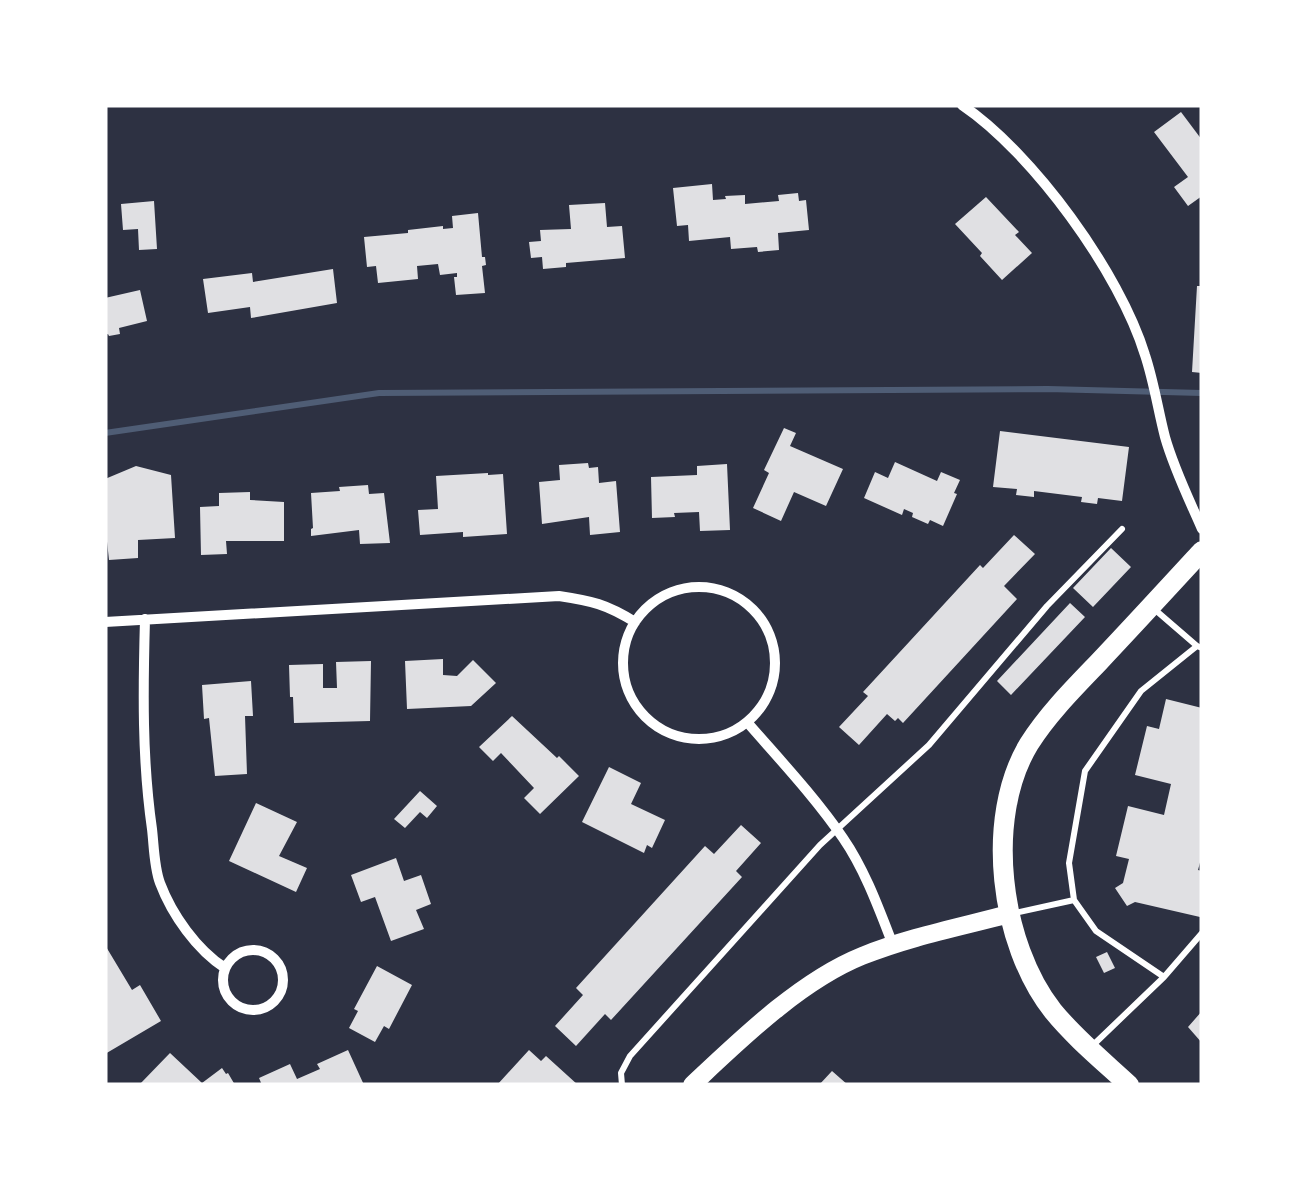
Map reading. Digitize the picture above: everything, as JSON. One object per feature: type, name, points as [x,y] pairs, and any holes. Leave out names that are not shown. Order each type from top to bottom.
[{"type":"main road","points":[[1129,1085],[1050,1008],[1018,949],[1009,914],[1002,832],[1006,802],[1030,744],[1062,702],[1202,552]]},
{"type":"street","points":[[962,105],[1010,147],[1072,219],[1122,301],[1146,356],[1166,441],[1202,530]]},
{"type":"street","points":[[710,586],[734,594],[754,610],[769,630],[775,654],[774,680],[764,703],[747,722],[725,735],[700,740],[675,736],[653,724],[635,706],[624,683],[622,658],[628,632],[635,622],[662,596],[685,587],[710,586]]},
{"type":"street","points":[[105,622],[559,596],[599,603],[635,622]]},
{"type":"street","points":[[145,619],[142,719],[159,880],[184,927],[225,968]]},
{"type":"street","points":[[747,722],[838,830],[893,945]]},
{"type":"street","points":[[692,1085],[756,1024],[828,973],[893,945],[1009,914]]},
{"type":"street","points":[[250,950],[270,955],[282,971],[281,992],[275,1001],[256,1010],[236,1006],[224,989],[225,968],[240,953],[250,950]]},
{"type":"lane","points":[[621,1084],[621,1073],[630,1056],[820,845],[930,745],[1048,606],[1122,528]]},
{"type":"lane","points":[[1151,606],[1199,647],[1141,692],[1085,771],[1069,863],[1074,900],[1096,931],[1164,977]]},
{"type":"lane","points":[[1009,914],[1074,900]]},
{"type":"lane","points":[[1089,1048],[1164,977],[1202,933]]},
{"type":"building","points":[[1181,112],[1202,140],[1202,196],[1188,206],[1174,187],[1188,177],[1154,132]]},
{"type":"building","points":[[712,184],[713,200],[745,195],[745,204],[779,201],[778,195],[798,193],[799,201],[806,200],[809,230],[778,233],[779,250],[758,252],[757,247],[731,249],[730,237],[689,241],[688,225],[677,226],[673,188]]},
{"type":"building","points":[[986,197],[1019,232],[1015,235],[1032,253],[1002,280],[955,224]]},
{"type":"building","points":[[154,201],[157,249],[139,250],[138,229],[123,230],[121,204]]},
{"type":"building","points":[[605,203],[607,227],[622,226],[625,258],[543,269],[542,257],[531,258],[529,242],[541,241],[540,230],[571,229],[569,205]]},
{"type":"building","points":[[478,213],[486,265],[482,266],[485,293],[456,295],[457,273],[440,275],[438,264],[417,266],[418,279],[378,283],[376,266],[367,267],[364,237],[453,228],[452,216]]},
{"type":"building","points":[[333,269],[337,303],[251,318],[250,307],[208,313],[203,279],[252,273],[253,282]]},
{"type":"building","points":[[1197,286],[1202,286],[1202,373],[1192,372]]},
{"type":"building","points":[[140,290],[147,321],[119,328],[120,334],[105,335],[105,298]]},
{"type":"building","points":[[784,428],[796,433],[790,446],[843,469],[826,506],[794,492],[781,521],[753,508],[769,473],[764,470]]},
{"type":"building","points":[[1000,431],[1129,447],[1122,501],[1098,498],[1097,504],[1081,502],[1082,497],[1034,491],[1034,497],[1016,495],[1017,489],[993,487]]},
{"type":"building","points":[[895,462],[937,481],[941,472],[960,480],[943,526],[930,520],[928,524],[904,509],[902,515],[864,498],[875,472],[888,478]]},
{"type":"building","points":[[588,463],[589,468],[598,467],[599,483],[616,481],[620,532],[590,535],[589,517],[542,524],[539,482],[560,480],[559,465]]},
{"type":"building","points":[[727,464],[730,530],[700,531],[699,512],[652,518],[651,477],[697,475],[697,466]]},
{"type":"building","points":[[136,466],[171,475],[175,538],[138,540],[138,558],[109,560],[105,479]]},
{"type":"building","points":[[503,474],[507,534],[420,535],[418,510],[438,509],[436,476]]},
{"type":"building","points":[[368,485],[369,494],[384,493],[390,543],[360,544],[359,530],[311,536],[311,493]]},
{"type":"building","points":[[250,492],[250,500],[284,502],[284,541],[226,541],[227,554],[201,555],[200,507],[219,506],[219,493]]},
{"type":"building","points":[[1014,535],[1035,554],[1004,586],[1017,599],[903,723],[887,714],[859,745],[839,727],[868,696],[863,692],[980,565],[983,568]]},
{"type":"building","points":[[1111,548],[1131,567],[1093,607],[1073,588]]},
{"type":"building","points":[[1070,603],[1085,617],[1011,695],[997,681]]},
{"type":"building","points":[[443,659],[443,675],[457,676],[473,660],[496,683],[471,706],[407,709],[405,661]]},
{"type":"building","points":[[371,661],[370,721],[294,723],[289,665],[323,664],[323,688],[337,688],[336,662]]},
{"type":"building","points":[[251,681],[253,716],[245,716],[247,774],[215,776],[202,685]]},
{"type":"building","points":[[1166,699],[1202,708],[1200,917],[1135,902],[1127,906],[1115,888],[1123,883],[1129,859],[1116,856],[1128,806],[1164,815],[1171,784],[1135,775],[1147,726],[1159,729]]},
{"type":"building","points":[[512,716],[579,776],[540,814],[524,798],[534,788],[501,753],[493,761],[479,747]]},
{"type":"building","points":[[609,767],[641,783],[631,804],[665,820],[652,848],[647,845],[644,853],[582,822]]},
{"type":"building","points":[[420,791],[437,806],[427,818],[420,812],[405,828],[394,819]]},
{"type":"building","points":[[256,803],[297,822],[279,856],[307,868],[296,892],[229,861]]},
{"type":"building","points":[[741,825],[761,843],[736,871],[742,877],[611,1020],[605,1014],[576,1046],[555,1026],[583,995],[576,988],[705,846],[714,854]]},
{"type":"building","points":[[396,858],[404,881],[421,875],[431,904],[416,910],[424,929],[391,941],[375,897],[361,902],[351,875]]},
{"type":"building","points":[[105,945],[132,990],[140,985],[161,1021],[105,1054]]},
{"type":"building","points":[[1107,952],[1115,968],[1104,973],[1096,957]]},
{"type":"building","points":[[377,966],[412,985],[389,1029],[384,1026],[375,1042],[349,1028],[358,1011],[354,1009]]},
{"type":"building","points":[[1202,1011],[1202,1043],[1188,1027]]},
{"type":"building","points":[[348,1050],[364,1085],[262,1085],[259,1078],[290,1064],[297,1079],[320,1069],[317,1064]]},
{"type":"building","points":[[529,1050],[541,1061],[546,1056],[578,1085],[497,1085]]},
{"type":"building","points":[[170,1053],[202,1083],[222,1068],[235,1085],[139,1085]]},
{"type":"building","points":[[832,1071],[848,1085],[819,1085]]},
{"type":"waterway","points":[[105,433],[379,393],[1048,389],[1202,393]]}]
